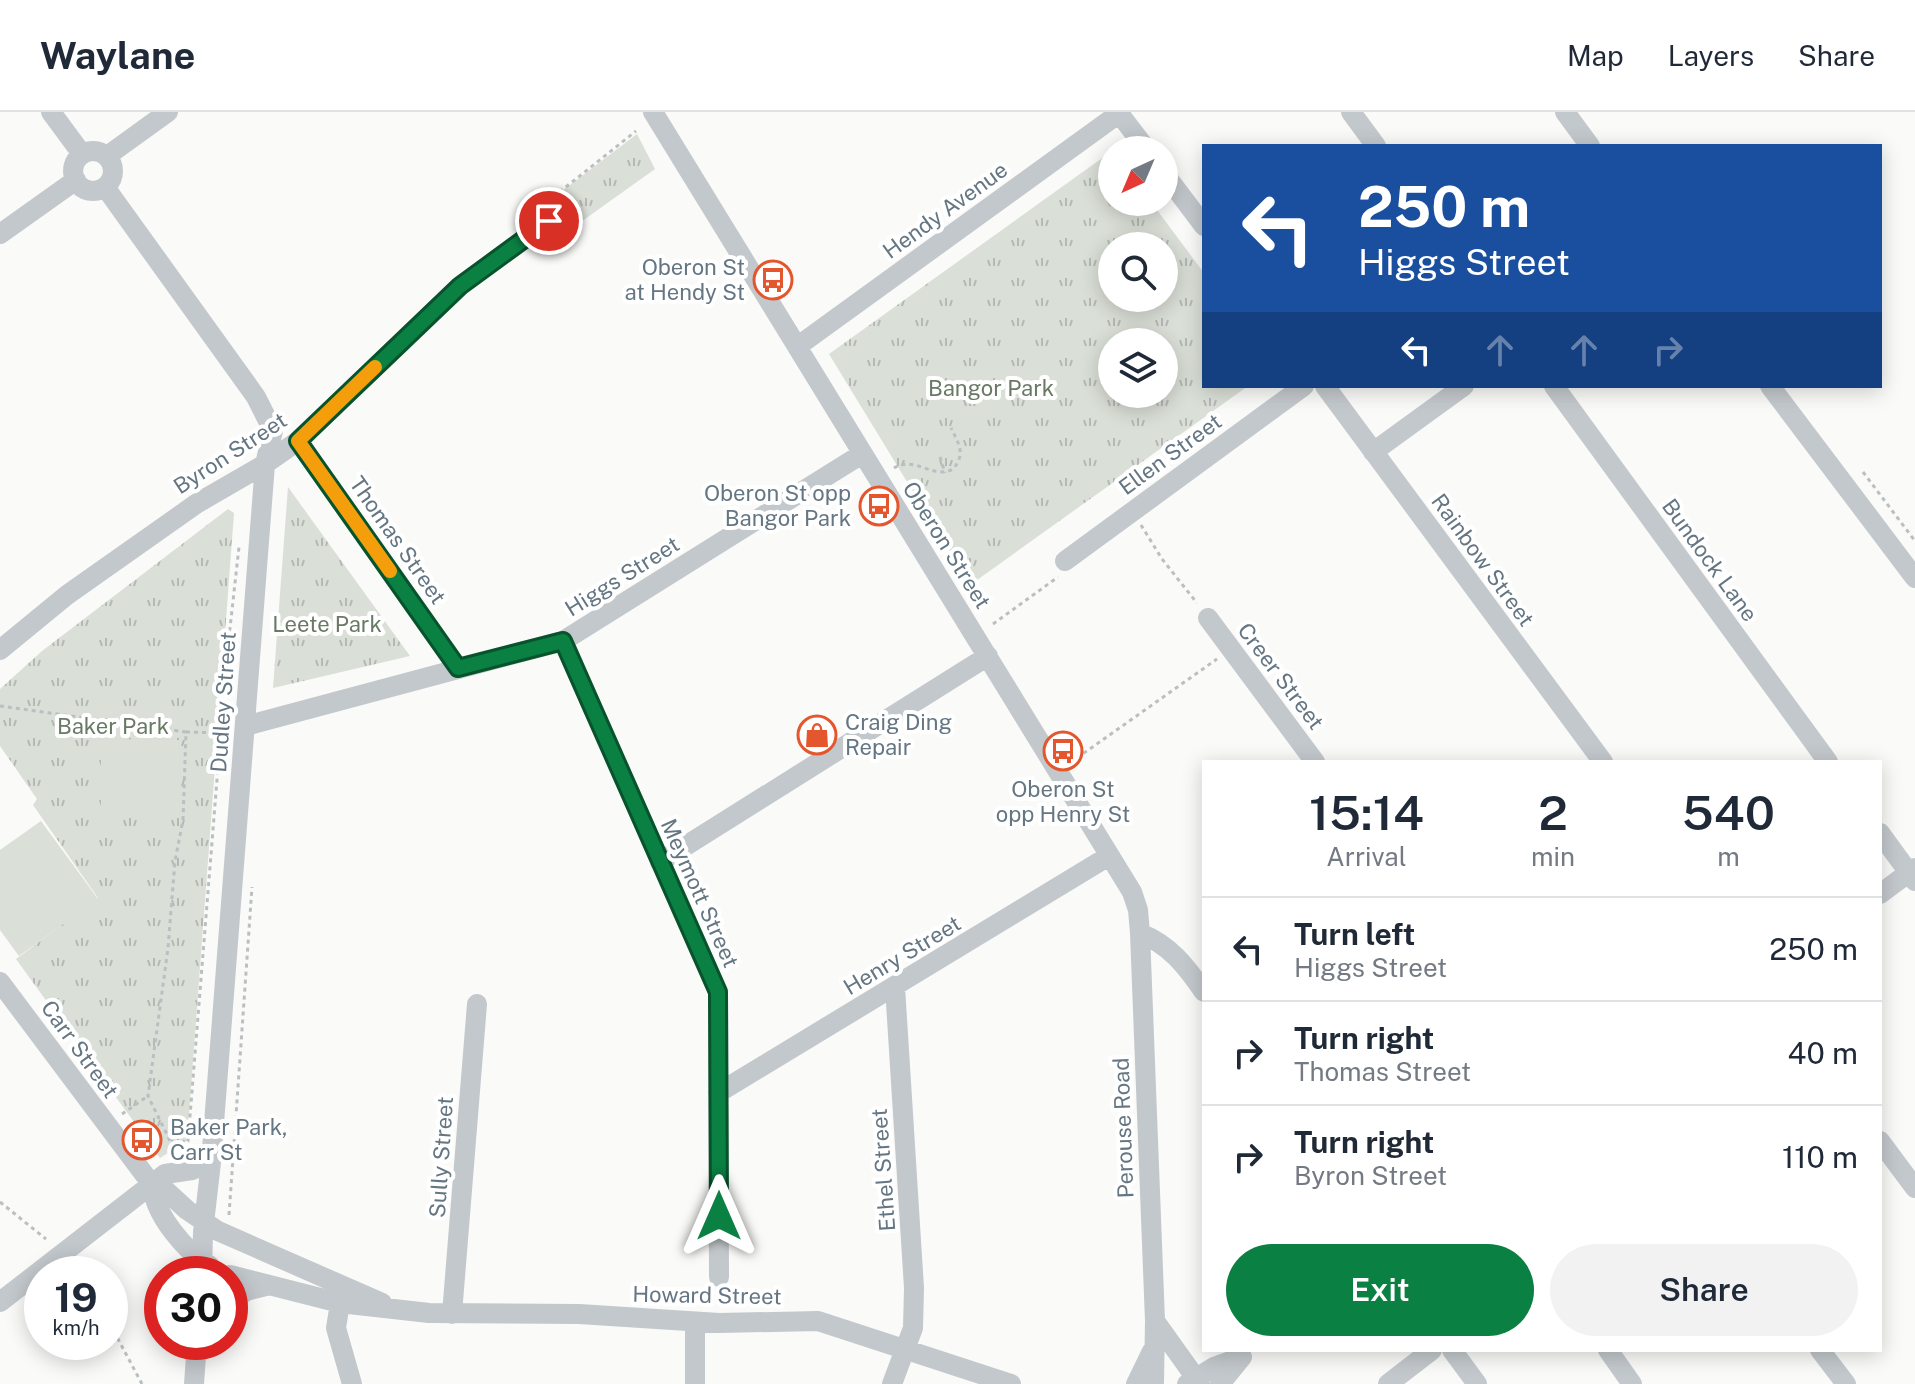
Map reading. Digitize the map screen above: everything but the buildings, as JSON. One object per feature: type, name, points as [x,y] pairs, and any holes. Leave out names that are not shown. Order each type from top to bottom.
[{"type":"street","points":[[51,112],[82,154]]},
{"type":"street","points":[[107,156],[168,112]]},
{"type":"street","name":"Oberon Street","points":[[653,112],[1132,892],[1138,910],[1140,933]]},
{"type":"street","points":[[1119,112],[1137,136]]},
{"type":"street","name":"Hendy Avenue","points":[[798,346],[1119,112]]},
{"type":"street","points":[[1351,112],[1375,144]]},
{"type":"street","points":[[1565,112],[1589,144]]},
{"type":"street","points":[[93,151],[107,156],[113,171],[105,187],[87,190],[76,180],[73,167],[82,154],[93,151]]},
{"type":"street","points":[[0,234],[76,180]]},
{"type":"street","name":"Dudley Street","points":[[105,187],[256,397],[273,431],[265,464],[203,1256]]},
{"type":"street","points":[[1178,192],[1202,223]]},
{"type":"street","name":"Byron Street","points":[[0,650],[67,595],[183,513],[298,441],[460,286],[549,221]]},
{"type":"street","name":"Ellen Street","points":[[1065,561],[1301,388]]},
{"type":"street","name":"Rainbow Street","points":[[1326,388],[1602,760]]},
{"type":"street","points":[[1373,452],[1461,388]]},
{"type":"street","name":"Bundock Lane","points":[[1555,388],[1827,760]]},
{"type":"street","points":[[1772,388],[1915,578]]},
{"type":"street","name":"Thomas Street","points":[[298,441],[458,668]]},
{"type":"street","name":"Higgs Street","points":[[245,726],[563,641],[862,454]]},
{"type":"street","name":"Creer Street","points":[[1208,618],[1314,760]]},
{"type":"street","name":"Meymott Street","points":[[563,641],[718,992],[719,1277]]},
{"type":"street","points":[[660,862],[988,656]]},
{"type":"street","points":[[1882,835],[1913,874],[1882,893]]},
{"type":"street","name":"Henry Street","points":[[718,1093],[1109,856]]},
{"type":"street","points":[[1140,933],[1156,939],[1180,958],[1202,989]]},
{"type":"street","name":"Perouse Road","points":[[1140,933],[1155,1321],[1154,1384]]},
{"type":"street","name":"Carr Street","points":[[0,982],[153,1186],[157,1207],[193,1256]]},
{"type":"street","name":"Ethel Street","points":[[892,1384],[913,1328],[914,1288],[895,987]]},
{"type":"street","name":"Sully Street","points":[[452,1314],[477,1004]]},
{"type":"street","points":[[1882,1144],[1915,1188]]},
{"type":"street","points":[[0,1302],[169,1172],[192,1170],[211,1162]]},
{"type":"street","name":"Howard Street","points":[[153,1186],[164,1189],[204,1222],[227,1236],[393,1308]]},
{"type":"street","name":"Howard Street","points":[[248,1279],[340,1303],[452,1314],[579,1314],[695,1322],[818,1321],[1011,1384]]},
{"type":"street","points":[[248,1290],[270,1285]]},
{"type":"street","points":[[340,1303],[336,1328],[352,1384]]},
{"type":"street","points":[[1155,1321],[1195,1382],[1218,1365],[1247,1353]]},
{"type":"street","points":[[695,1322],[695,1384]]},
{"type":"street","name":"Perouse Road","points":[[1136,1384],[1155,1344]]},
{"type":"street","points":[[1388,1384],[1429,1352]]},
{"type":"street","points":[[1453,1352],[1477,1384]]},
{"type":"street","points":[[1609,1352],[1632,1384]]},
{"type":"street","points":[[1822,1352],[1846,1384]]},
{"type":"street","points":[[1220,1384],[1247,1353]]},
{"type":"street","points":[[194,1384],[196,1360]]},
{"type":"path","points":[[549,221],[541,207],[636,131]]},
{"type":"path","points":[[877,478],[900,464],[936,473],[953,469],[961,458],[960,444],[951,428]]},
{"type":"path","points":[[940,457],[945,473]]},
{"type":"path","points":[[1863,472],[1915,541]]},
{"type":"path","points":[[1139,522],[1162,559],[1208,618]]},
{"type":"path","name":"Dudley Street","points":[[148,1096],[175,1151],[188,1141],[240,540]]},
{"type":"path","points":[[1077,758],[1231,649]]},
{"type":"path","points":[[0,706],[186,732],[221,733]]},
{"type":"path","points":[[122,1114],[148,1096],[168,948],[175,861],[183,820],[186,732]]},
{"type":"path","points":[[227,1236],[253,879]]},
{"type":"path","points":[[0,1202],[46,1239]]},
{"type":"path","points":[[128,1358],[142,1384]]},
{"type":"green space","points":[[637,134],[655,169],[557,239],[541,207]]},
{"type":"green space","name":"Bangor Park","points":[[1098,161],[1098,216],[1161,216],[1173,232],[1098,232],[1098,312],[1178,312],[1178,238],[1202,270],[1202,388],[1245,388],[970,585],[829,354]]},
{"type":"green space","name":"Leete Park","points":[[288,487],[410,656],[273,688]]},
{"type":"green space","name":"Baker Park","points":[[228,509],[234,513],[187,1141],[160,1158],[16,959],[98,898],[33,805],[37,799],[0,746],[0,689],[42,651]]},
{"type":"green space","points":[[101,739],[181,740],[180,815],[101,814]]},
{"type":"green space","points":[[41,821],[98,899],[19,956],[0,930],[0,850]]},
{"type":"slow traffic","points":[[375,367],[298,441],[390,571]]},
{"type":"place","name":"Oberon St at Hendy St","points":[[773,280]]},
{"type":"place","name":"Oberon St opp Bangor Park","points":[[879,506]]},
{"type":"place","name":"Craig Ding Repair","points":[[817,735]]},
{"type":"place","name":"Oberon St opp Henry St","points":[[1063,751]]},
{"type":"place","name":"Baker Park, Carr St","points":[[142,1140]]},
{"type":"route","points":[[549,221],[460,286],[298,441],[458,668],[563,641],[718,992],[719,1216]]}]
